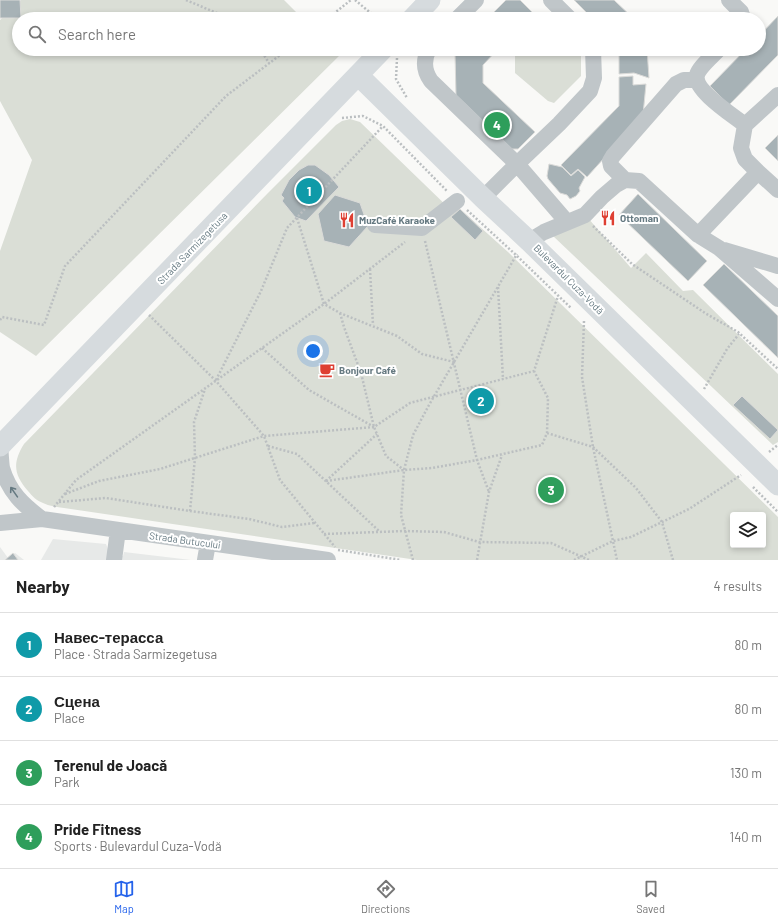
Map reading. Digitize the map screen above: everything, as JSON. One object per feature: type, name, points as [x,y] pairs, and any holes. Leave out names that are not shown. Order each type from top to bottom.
[{"type":"main road","points":[[419,12],[430,0]]},
{"type":"main road","name":"Strada Sarmizegetusa","points":[[0,446],[376,56]]},
{"type":"main road","name":"Bulevardul Cuza-Vodă","points":[[358,75],[483,198],[523,248],[778,485]]},
{"type":"street","points":[[464,12],[476,0]]},
{"type":"street","points":[[551,0],[563,12]]},
{"type":"street","points":[[729,0],[741,12]]},
{"type":"street","points":[[427,56],[424,68],[431,81],[517,164],[567,222]]},
{"type":"street","points":[[483,198],[559,124],[590,91],[594,78],[593,56]]},
{"type":"street","points":[[713,56],[699,71],[696,80],[698,85],[705,94],[745,125]]},
{"type":"street","points":[[625,180],[611,166],[610,161],[613,156],[676,84],[684,80],[696,80]]},
{"type":"street","points":[[778,95],[745,125],[741,148],[745,159],[778,190]]},
{"type":"street","points":[[698,235],[758,172]]},
{"type":"street","points":[[523,248],[544,232],[585,215],[616,185],[625,180],[639,181],[698,235],[719,248],[778,299]]},
{"type":"street","points":[[375,225],[422,228],[457,201]]},
{"type":"street","points":[[719,248],[778,266]]},
{"type":"street","name":"Strada Butucului","points":[[0,446],[2,468],[11,489],[24,506],[42,519]]},
{"type":"street","name":"Strada Butucului","points":[[0,523],[42,519],[208,543],[332,553]]},
{"type":"street","points":[[114,560],[118,530]]},
{"type":"street","points":[[205,560],[208,543]]},
{"type":"path","points":[[186,0],[214,12]]},
{"type":"path","points":[[335,12],[351,0]]},
{"type":"path","points":[[356,0],[370,12]]},
{"type":"path","points":[[264,56],[269,63]]},
{"type":"path","points":[[0,320],[2,317],[44,325],[65,266],[226,96],[278,56]]},
{"type":"path","points":[[339,121],[343,117],[363,116],[383,126],[457,201],[523,248],[558,296],[574,311]]},
{"type":"path","points":[[216,381],[261,291],[287,228],[383,126]]},
{"type":"path","points":[[582,216],[632,264],[739,333],[778,369]]},
{"type":"path","points":[[297,217],[324,304],[340,313],[373,325],[397,336],[422,354],[454,362]]},
{"type":"path","points":[[58,510],[52,509],[76,480],[324,304],[422,228],[477,460],[489,492]]},
{"type":"path","points":[[413,560],[401,515],[404,470],[413,435],[498,286],[523,248]]},
{"type":"path","points":[[370,269],[373,325]]},
{"type":"path","points":[[498,286],[503,379]]},
{"type":"path","points":[[326,481],[404,470],[432,468],[502,455],[542,445],[547,433],[548,398],[534,371],[558,296]]},
{"type":"path","points":[[147,313],[216,381],[264,436],[280,480],[324,534],[332,553],[401,560]]},
{"type":"path","points":[[340,313],[361,373],[374,427],[386,456],[404,470]]},
{"type":"path","points":[[579,316],[590,326]]},
{"type":"path","points":[[584,321],[582,377],[593,447],[617,560]]},
{"type":"path","points":[[704,389],[727,349],[739,333]]},
{"type":"path","points":[[262,348],[309,390],[374,427]]},
{"type":"path","points":[[64,494],[99,481],[160,469],[264,436],[374,427],[410,402],[534,371]]},
{"type":"path","points":[[190,511],[195,458],[194,422],[205,388]]},
{"type":"path","points":[[547,433],[593,447],[636,488],[662,522],[673,560]]},
{"type":"path","points":[[326,481],[377,434]]},
{"type":"path","points":[[268,446],[297,454],[381,532]]},
{"type":"path","points":[[769,452],[777,447]]},
{"type":"path","points":[[477,560],[489,492],[502,455]]},
{"type":"path","points":[[735,470],[746,480]]},
{"type":"path","points":[[574,560],[613,541],[631,537],[689,509],[741,475]]},
{"type":"path","points":[[752,485],[778,512]]},
{"type":"path","points":[[58,502],[106,498],[249,519],[282,527],[315,523]]},
{"type":"path","points":[[324,534],[405,531],[444,532],[479,542],[551,543],[589,560]]},
{"type":"shaded area","points":[[21,0],[284,0],[296,12],[12,12],[12,56],[339,56],[36,356],[0,332],[0,251],[32,160],[0,101],[0,20]]},
{"type":"shaded area","points":[[515,56],[581,56],[581,76],[554,103],[548,101],[515,73]]},
{"type":"shaded area","points":[[350,119],[360,122],[454,213],[459,208],[508,252],[778,517],[778,560],[417,560],[56,507],[37,500],[23,485],[17,474],[16,463],[24,444],[336,125],[342,121]]},
{"type":"shaded area","points":[[588,218],[631,268],[646,253],[683,291],[693,290],[778,374],[778,442],[773,445],[552,235]]},
{"type":"shaded area","points":[[53,539],[106,544],[110,555],[109,560],[41,560]]},
{"type":"shaded area","points":[[0,547],[8,558],[15,553],[24,560],[0,560]]},
{"type":"shaded area","points":[[124,552],[191,560],[120,560],[120,556],[123,556]]},
{"type":"building","points":[[0,0],[20,0],[21,12],[12,12],[12,18],[0,18]]},
{"type":"building","points":[[506,0],[520,0],[532,12],[494,12]]},
{"type":"building","points":[[574,0],[614,0],[627,12],[586,12]]},
{"type":"building","points":[[778,16],[778,55],[729,105],[710,86],[739,56],[766,56],[766,29]]},
{"type":"building","points":[[455,56],[491,56],[483,65],[483,83],[535,132],[518,149],[512,149],[456,95]]},
{"type":"building","points":[[619,56],[647,56],[649,78],[634,73],[619,74]]},
{"type":"building","points":[[633,76],[633,85],[646,84],[643,115],[587,177],[578,169],[571,175],[561,165],[619,106],[619,77]]},
{"type":"building","points":[[778,135],[778,161],[765,148]]},
{"type":"building","points":[[549,164],[562,167],[571,176],[578,170],[585,177],[579,188],[580,191],[576,196],[570,199],[567,195],[560,193],[548,179]]},
{"type":"building","points":[[308,165],[315,165],[329,175],[339,187],[306,221],[295,217],[282,201],[284,198],[281,195],[289,180],[299,170]]},
{"type":"building","points":[[638,194],[707,261],[688,281],[619,215]]},
{"type":"building","points":[[335,195],[360,203],[368,226],[349,247],[324,241],[318,214]]},
{"type":"building","points":[[460,209],[483,231],[475,240],[451,217]]},
{"type":"building","points":[[724,264],[778,316],[778,358],[703,285]]},
{"type":"building","points":[[481,389],[490,392],[493,401],[490,410],[481,413],[472,410],[469,401],[472,392]]},
{"type":"building","points":[[742,396],[778,430],[770,439],[733,405]]},
{"type":"building","points":[[13,553],[18,560],[5,560]]},
{"type":"place","name":"Pride Fitness","points":[[497,125]]},
{"type":"place","name":"Навес-терасса","points":[[309,191]]},
{"type":"place","name":"Ottoman","points":[[608,218]]},
{"type":"place","name":"MuzCafé Karaoke","points":[[347,220]]},
{"type":"place","name":"Bonjour Café","points":[[327,370]]},
{"type":"place","name":"Сцена","points":[[481,401]]},
{"type":"place","name":"Terenul de Joacă","points":[[551,490]]}]
